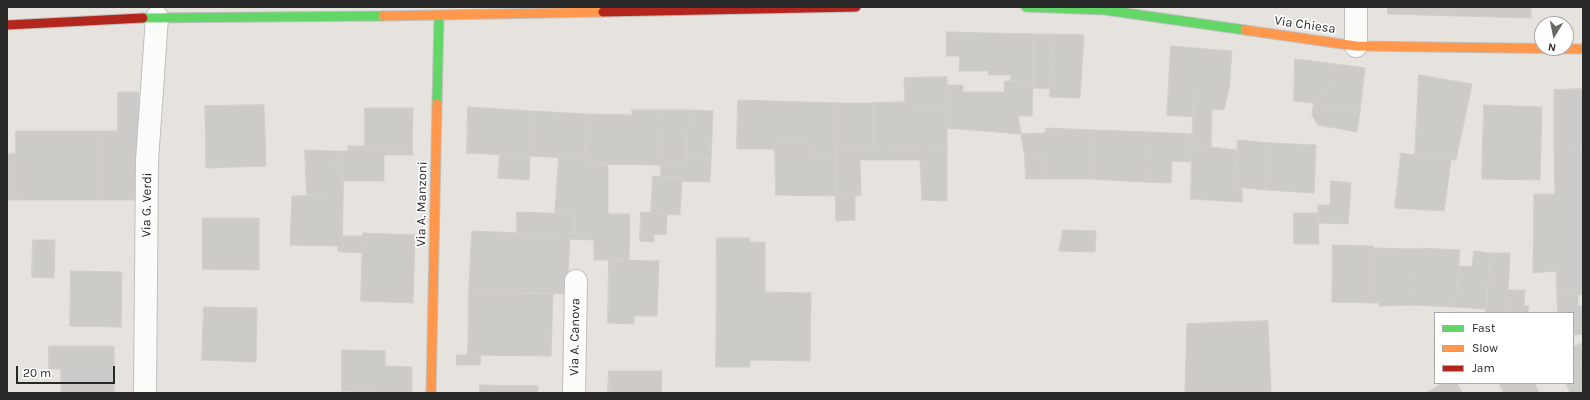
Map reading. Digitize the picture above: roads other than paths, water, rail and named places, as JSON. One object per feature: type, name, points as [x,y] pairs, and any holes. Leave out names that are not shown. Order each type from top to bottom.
[{"type":"street","points":[[7,25],[157,17],[439,16],[856,7]]},
{"type":"street","name":"Via Chiesa","points":[[1026,7],[1105,8],[1356,46],[1583,49]]},
{"type":"street","points":[[1356,7],[1356,46]]},
{"type":"street","name":"Via A. Manzoni","points":[[431,393],[439,16]]},
{"type":"street","name":"Via G. Verdi","points":[[145,393],[148,161],[157,17]]},
{"type":"street","name":"Via A. Canova","points":[[574,393],[576,281]]}]
